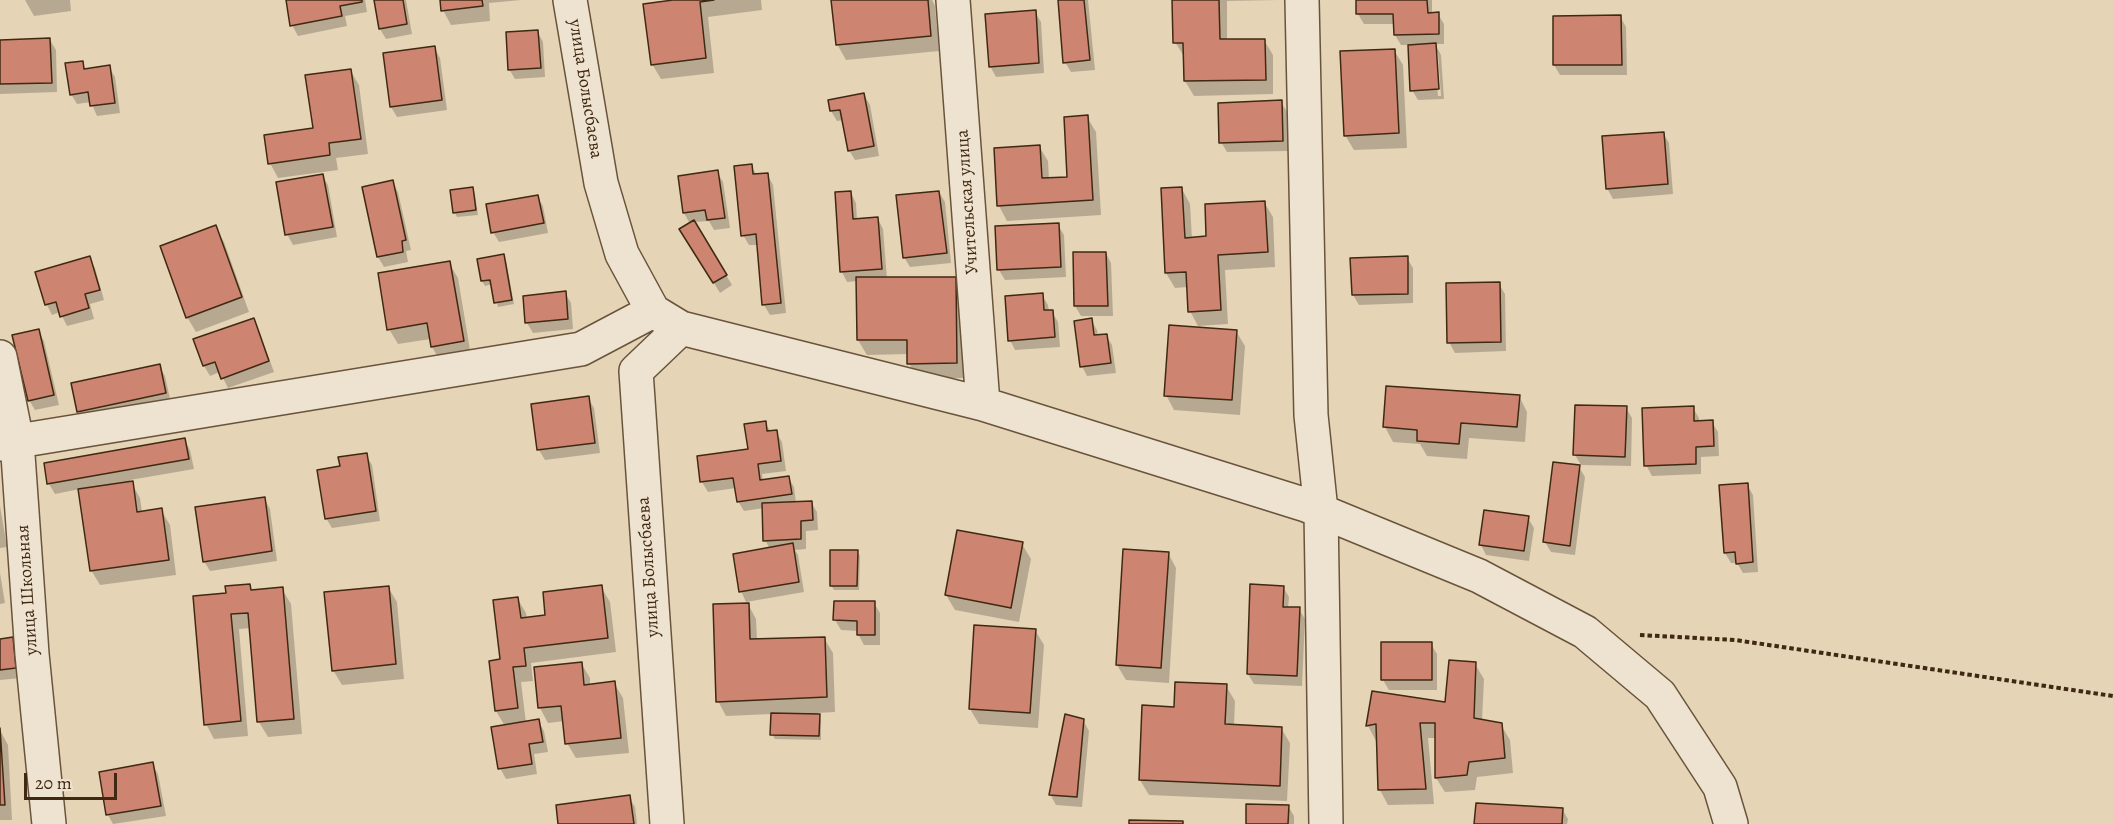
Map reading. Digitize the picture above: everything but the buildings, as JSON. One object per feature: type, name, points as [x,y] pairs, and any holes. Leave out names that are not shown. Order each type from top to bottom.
[{"type":"street","name":"улица Болысбаева","points":[[570,0],[601,183],[622,254],[653,311]]},
{"type":"street","name":"Учительская улица","points":[[953,0],[983,404]]},
{"type":"street","points":[[1302,0],[1311,415],[1321,511],[1326,824]]},
{"type":"street","points":[[9,442],[581,349],[653,311],[681,328],[983,404],[1321,511],[1479,576],[1585,632],[1660,695],[1720,787],[1731,824]]},
{"type":"street","name":"улица Болысбаева","points":[[667,824],[636,371],[681,328]]},
{"type":"street","name":"улица Школьная","points":[[0,357],[49,824]]},
{"type":"path","points":[[1585,632],[1735,640],[2113,696]]}]
